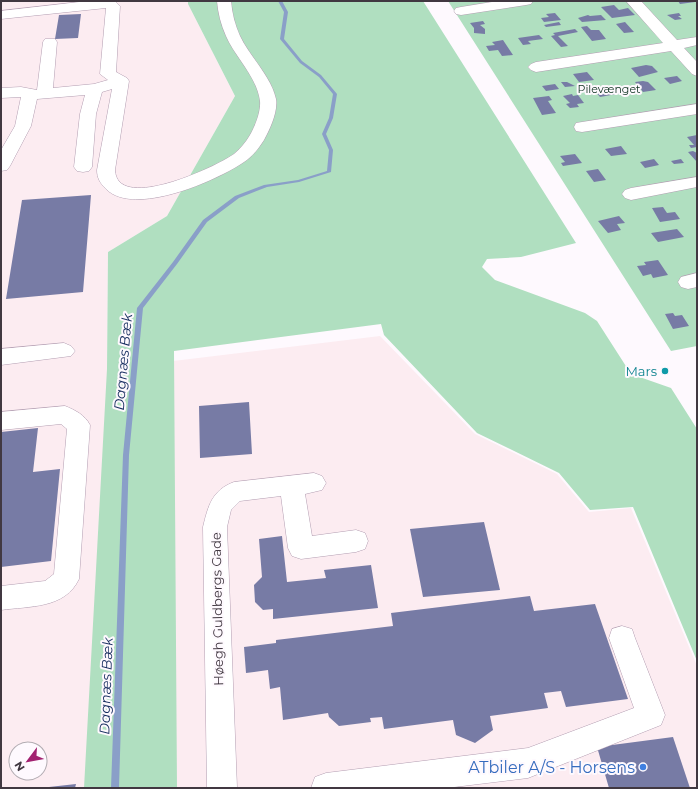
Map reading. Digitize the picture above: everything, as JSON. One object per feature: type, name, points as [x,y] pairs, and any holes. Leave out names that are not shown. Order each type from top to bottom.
[{"type":"street","points":[[121,81],[106,169],[108,181],[120,192],[142,195],[187,184],[239,158],[260,134],[268,104],[258,76],[234,36],[225,10],[224,1]]},
{"type":"street","points":[[461,11],[526,1]]},
{"type":"street","points":[[633,1],[697,71]]},
{"type":"street","points":[[1,16],[108,3],[113,6],[108,74],[121,81]]},
{"type":"street","points":[[536,68],[697,41]]},
{"type":"street","points":[[1,166],[23,126],[37,94],[50,42]]},
{"type":"street","points":[[1,94],[21,92],[37,94],[95,89],[121,81]]},
{"type":"street","points":[[83,167],[88,114],[95,89]]},
{"type":"street","points":[[582,127],[697,109]]},
{"type":"street","points":[[1,134],[19,133]]},
{"type":"street","points":[[631,194],[697,182]]},
{"type":"street","points":[[1,356],[64,352]]},
{"type":"street","points":[[1,421],[65,415],[79,425],[66,579],[51,592],[1,598]]},
{"type":"street","name":"Høegh Guldbergs Gade","points":[[222,788],[215,527],[220,505],[234,492],[303,485],[301,548],[356,541]]},
{"type":"street","points":[[326,788],[396,784],[528,763],[651,715],[622,638]]},
{"type":"shaded area","points":[[1,1],[188,1],[188,4],[235,96],[167,216],[108,252],[107,369],[380,336],[475,434],[557,474],[589,512],[631,508],[697,666],[697,788],[1,788]]},
{"type":"green space","points":[[188,1],[423,1],[576,243],[521,257],[487,259],[482,267],[495,280],[585,313],[597,321],[631,374],[671,388],[697,429],[697,661],[633,507],[590,510],[559,473],[477,433],[384,335],[381,324],[174,351],[177,788],[84,788],[107,369],[108,252],[167,216],[235,96],[188,4]]},
{"type":"green space","name":"Pilevænget","points":[[448,1],[697,1],[697,346],[671,351]]},
{"type":"building","points":[[678,1],[694,1],[695,2],[680,4]]},
{"type":"building","points":[[614,5],[619,10],[628,8],[635,15],[612,18],[601,7]]},
{"type":"building","points":[[555,13],[561,20],[544,22],[541,18],[549,17],[546,14]]},
{"type":"building","points":[[679,13],[681,16],[678,16],[682,19],[675,20],[667,15]]},
{"type":"building","points":[[81,14],[78,38],[55,39],[59,15]]},
{"type":"building","points":[[588,15],[601,15],[606,20],[582,22],[578,18]]},
{"type":"building","points":[[483,21],[485,24],[480,25],[485,29],[485,34],[474,33],[474,28],[470,23]]},
{"type":"building","points":[[559,22],[561,25],[546,27],[544,25]]},
{"type":"building","points":[[625,22],[634,32],[624,33],[616,24]]},
{"type":"building","points":[[587,26],[591,30],[599,30],[606,39],[592,41],[581,27]]},
{"type":"building","points":[[575,29],[578,32],[558,36],[568,46],[561,47],[551,36],[555,35],[553,33]]},
{"type":"building","points":[[539,35],[543,39],[528,41],[531,44],[523,45],[518,38]]},
{"type":"building","points":[[503,40],[513,55],[502,56],[498,50],[489,51],[486,46],[495,45],[492,42]]},
{"type":"building","points":[[646,65],[652,66],[658,72],[639,77],[631,68]]},
{"type":"building","points":[[587,72],[594,80],[579,82],[573,74]]},
{"type":"building","points":[[677,76],[682,81],[670,84],[664,78]]},
{"type":"building","points":[[561,82],[567,82],[575,86],[565,87]]},
{"type":"building","points":[[635,82],[648,82],[656,90],[643,92]]},
{"type":"building","points":[[555,84],[559,89],[546,91],[542,86]]},
{"type":"building","points":[[615,87],[622,93],[600,97],[594,90]]},
{"type":"building","points":[[572,94],[573,96],[578,95],[584,103],[577,104],[579,107],[570,108],[566,104],[570,103],[563,96]]},
{"type":"building","points":[[549,96],[552,100],[548,101],[556,113],[542,115],[533,98]]},
{"type":"building","points":[[697,135],[697,147],[691,148],[689,145],[694,145],[687,137]]},
{"type":"building","points":[[621,146],[627,154],[611,156],[605,149]]},
{"type":"building","points":[[693,151],[697,153],[697,162],[688,152]]},
{"type":"building","points":[[575,154],[582,163],[563,166],[561,163],[565,162],[560,156]]},
{"type":"building","points":[[654,159],[659,165],[645,168],[640,162]]},
{"type":"building","points":[[681,159],[684,163],[674,164],[671,161]]},
{"type":"building","points":[[598,169],[606,180],[594,182],[586,171]]},
{"type":"building","points":[[91,195],[83,292],[6,299],[22,200]]},
{"type":"building","points":[[663,207],[667,213],[675,212],[680,219],[660,222],[652,208]]},
{"type":"building","points":[[619,216],[625,223],[617,224],[621,230],[608,233],[598,221]]},
{"type":"building","points":[[677,229],[684,237],[658,242],[651,233]]},
{"type":"building","points":[[658,260],[668,275],[653,278],[651,274],[643,276],[637,266],[646,265],[644,262]]},
{"type":"building","points":[[673,313],[675,316],[682,315],[689,326],[673,329],[665,314]]},
{"type":"building","points":[[249,402],[252,454],[200,458],[199,406]]},
{"type":"building","points":[[38,428],[33,472],[60,469],[51,561],[1,567],[1,432]]},
{"type":"building","points":[[484,522],[500,590],[423,597],[410,529]]},
{"type":"building","points":[[282,536],[287,582],[326,578],[324,570],[371,565],[378,608],[273,619],[273,609],[263,610],[255,602],[254,585],[262,577],[259,539]]},
{"type":"building","points":[[530,596],[534,611],[595,604],[628,699],[566,707],[561,691],[544,693],[548,708],[490,716],[493,730],[475,743],[456,735],[453,720],[384,729],[382,717],[370,718],[371,722],[339,726],[329,717],[328,713],[283,720],[280,687],[270,689],[268,670],[246,673],[244,647],[276,643],[276,640],[393,626],[391,613]]},
{"type":"building","name":"ATbiler A/S - Horsens","points":[[673,737],[690,788],[609,788],[597,747]]},
{"type":"building","points":[[76,784],[75,788],[49,788],[49,787]]},
{"type":"waterway","name":"Dagnæs Bæk","points":[[115,788],[126,455],[140,308],[205,221],[237,197],[266,186],[299,181],[329,172],[331,150],[324,134],[331,118],[335,94],[320,76],[301,62],[282,39],[286,12],[280,1]]},
{"type":"place","name":"Mars","points":[[665,371]]},
{"type":"place","name":"ATbiler A/S - Horsens","points":[[643,767]]}]
